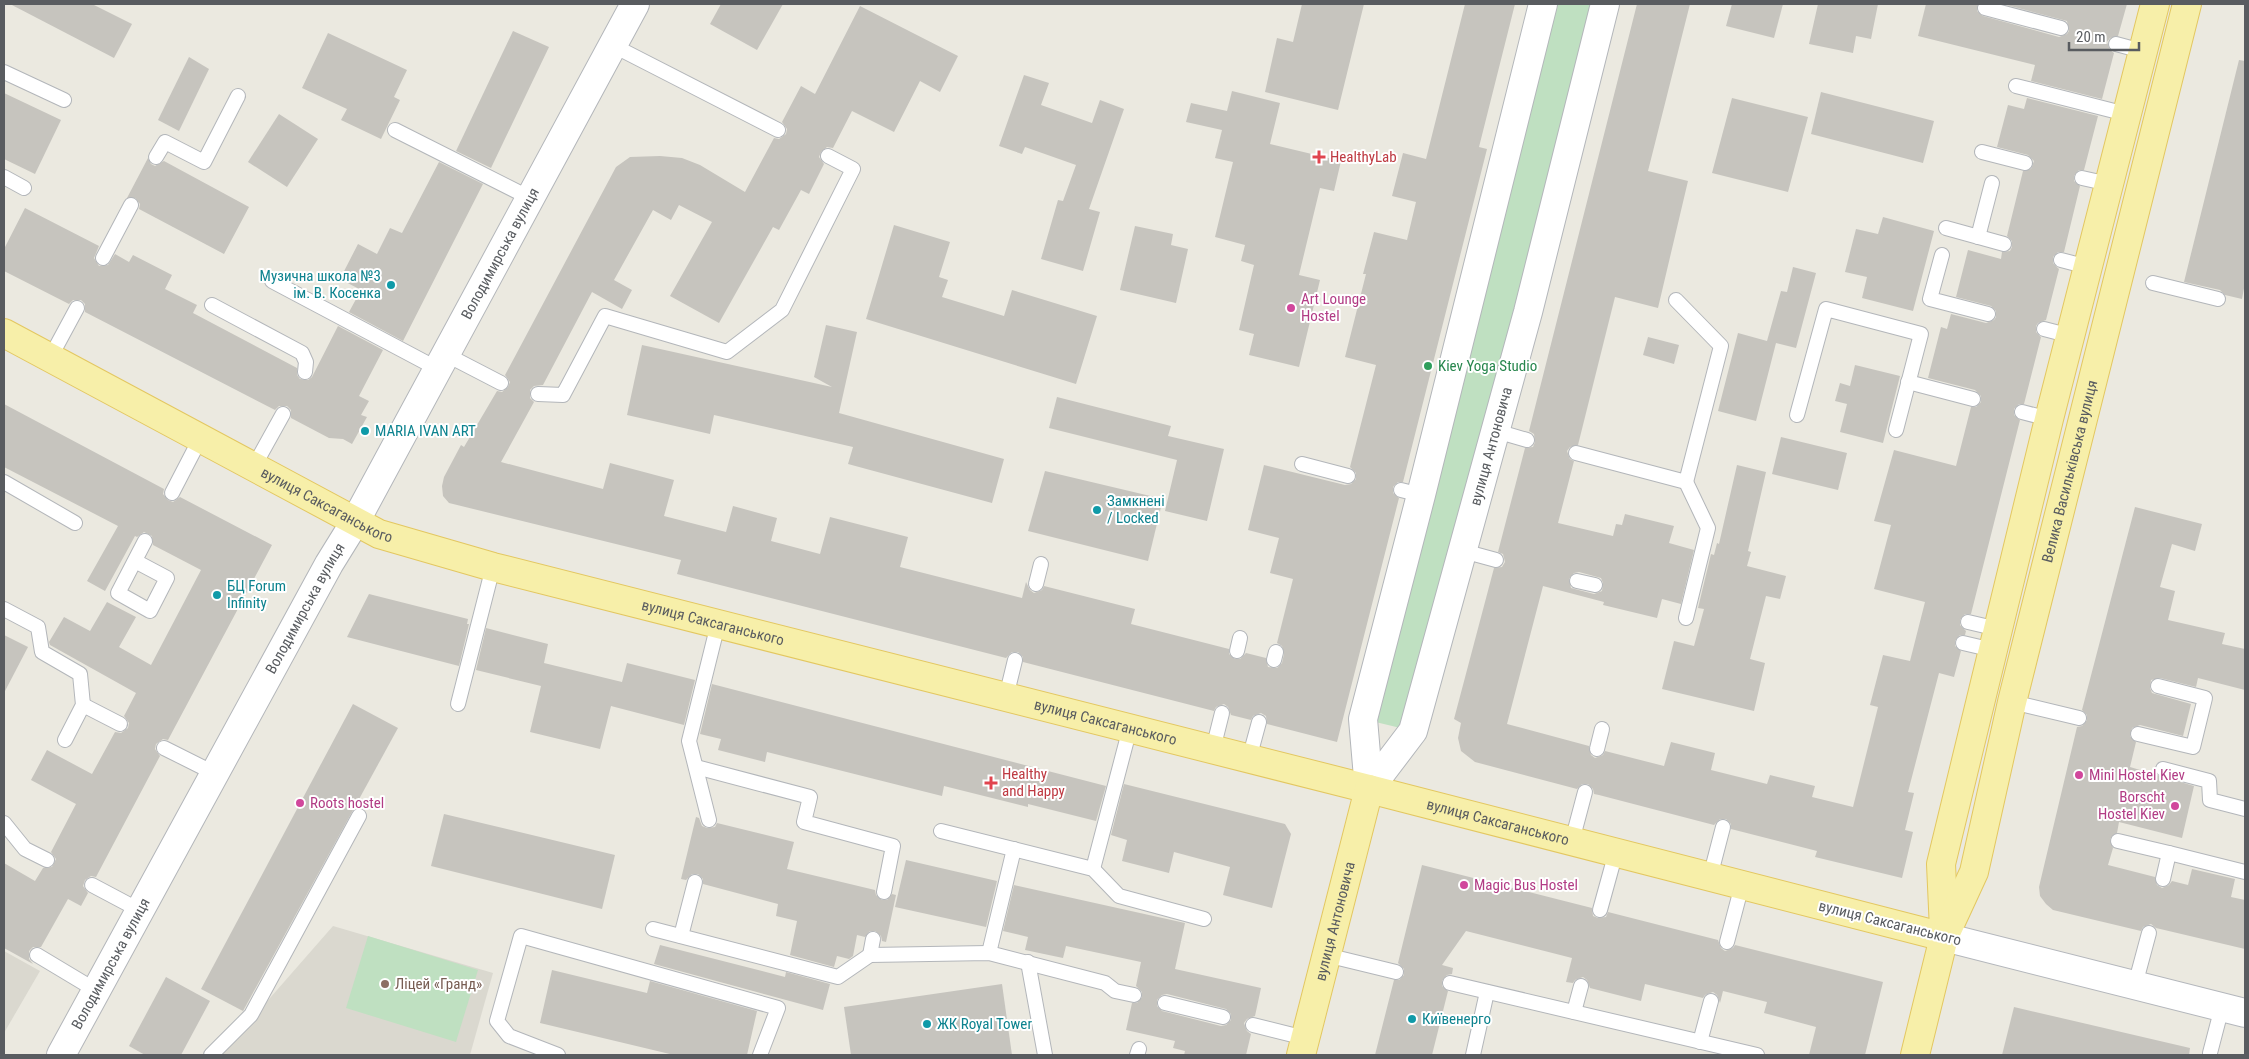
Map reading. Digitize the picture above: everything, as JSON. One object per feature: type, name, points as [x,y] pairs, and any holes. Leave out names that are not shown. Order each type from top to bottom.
[{"type":"main road","name":"Велика Васильківська вулиця","points":[[1944,937],[1941,864],[2049,419],[2154,4]]},
{"type":"main road","name":"Велика Васильківська вулиця","points":[[1915,1055],[1944,937],[1974,872],[2012,702],[2187,4]]},
{"type":"main road","name":"вулиця Саксаганського","points":[[4,333],[379,534],[493,568],[1250,758],[1944,937]]},
{"type":"main road","name":"вулиця Антоновича","points":[[1303,1047],[1369,789]]},
{"type":"street","name":"Володимирська вулиця","points":[[62,1055],[635,4]]},
{"type":"street","name":"вулиця Антоновича","points":[[1369,789],[1363,719],[1411,493],[1543,4]]},
{"type":"street","name":"вулиця Антоновича","points":[[1369,789],[1413,731],[1496,431],[1605,4]]},
{"type":"street","name":"вулиця Саксаганського","points":[[1944,937],[2233,1010]]},
{"type":"lane","points":[[1986,8],[2005,8],[2061,28]]},
{"type":"lane","points":[[2116,44],[2142,51]]},
{"type":"lane","points":[[612,45],[778,130]]},
{"type":"lane","points":[[4,72],[64,100]]},
{"type":"lane","points":[[2016,86],[2126,114]]},
{"type":"lane","points":[[156,158],[165,142],[204,162],[238,96]]},
{"type":"lane","points":[[395,130],[530,198]]},
{"type":"lane","points":[[1982,152],[2025,163]]},
{"type":"lane","points":[[538,394],[563,395],[605,316],[727,352],[782,310],[853,169],[828,156]]},
{"type":"lane","points":[[4,177],[24,188]]},
{"type":"lane","points":[[2082,178],[2109,184]]},
{"type":"lane","points":[[1978,237],[1992,183]]},
{"type":"lane","points":[[103,258],[131,205]]},
{"type":"lane","points":[[1946,228],[2004,244]]},
{"type":"lane","points":[[1942,255],[1930,299],[1988,314]]},
{"type":"lane","points":[[2061,260],[2088,267]]},
{"type":"lane","points":[[272,281],[441,361],[501,383]]},
{"type":"lane","points":[[2153,283],[2218,299]]},
{"type":"lane","points":[[1676,300],[1721,346],[1686,482],[1708,528],[1686,618]]},
{"type":"lane","points":[[212,305],[302,353],[306,362],[305,372]]},
{"type":"lane","points":[[50,358],[77,308]]},
{"type":"lane","points":[[1797,416],[1826,309],[1921,334],[1896,430]]},
{"type":"lane","points":[[2044,328],[2070,336]]},
{"type":"lane","points":[[1908,382],[1973,399]]},
{"type":"lane","points":[[2022,412],[2049,419]]},
{"type":"lane","points":[[254,468],[283,414]]},
{"type":"lane","points":[[1496,431],[1527,440]]},
{"type":"lane","points":[[172,492],[200,439]]},
{"type":"lane","points":[[1576,453],[1686,482]]},
{"type":"lane","points":[[1302,464],[1348,476]]},
{"type":"lane","points":[[4,482],[75,523]]},
{"type":"lane","points":[[135,562],[146,541]]},
{"type":"lane","points":[[1463,551],[1496,560]]},
{"type":"lane","points":[[1036,584],[1041,564]]},
{"type":"lane","points":[[458,704],[493,568]]},
{"type":"lane","points":[[1577,581],[1595,586]]},
{"type":"lane","points":[[4,609],[38,626],[42,652],[80,674],[83,705],[65,740]]},
{"type":"lane","points":[[1968,622],[1995,640]]},
{"type":"lane","points":[[709,820],[690,741],[718,624]]},
{"type":"lane","points":[[1963,643],[1995,640]]},
{"type":"lane","points":[[1006,697],[1015,660]]},
{"type":"lane","points":[[2138,734],[2193,747],[2205,698],[2158,686]]},
{"type":"lane","points":[[2012,702],[2080,718]]},
{"type":"lane","points":[[83,705],[120,724]]},
{"type":"lane","points":[[1213,749],[1222,713]]},
{"type":"lane","points":[[1250,758],[1259,722]]},
{"type":"lane","points":[[1093,869],[1130,728]]},
{"type":"lane","points":[[1596,749],[1602,729]]},
{"type":"lane","points":[[164,748],[216,774]]},
{"type":"lane","points":[[696,767],[810,797],[804,822],[894,846],[884,892]]},
{"type":"lane","points":[[2163,769],[2209,781],[2210,800],[2245,809]]},
{"type":"lane","points":[[1572,841],[1585,792]]},
{"type":"lane","points":[[211,1055],[251,1015],[359,816]]},
{"type":"lane","points":[[4,823],[25,849],[47,860]]},
{"type":"lane","points":[[1710,876],[1723,827]]},
{"type":"lane","points":[[941,831],[1093,869],[1119,896],[1204,919]]},
{"type":"lane","points":[[2118,841],[2245,872]]},
{"type":"lane","points":[[989,953],[1014,850]]},
{"type":"lane","points":[[1600,910],[1616,852]]},
{"type":"lane","points":[[2162,879],[2169,853]]},
{"type":"lane","points":[[681,936],[694,882]]},
{"type":"lane","points":[[92,885],[141,911]]},
{"type":"lane","points":[[1727,942],[1742,885]]},
{"type":"lane","points":[[653,929],[838,977],[870,955],[989,953],[1105,983],[1115,990],[1134,995]]},
{"type":"lane","points":[[2135,985],[2149,932]]},
{"type":"lane","points":[[558,1055],[509,1036],[497,1021],[521,936],[778,1008],[760,1055]]},
{"type":"lane","points":[[870,955],[873,939]]},
{"type":"lane","points":[[37,955],[97,991]]},
{"type":"lane","points":[[1326,955],[1396,972]]},
{"type":"lane","points":[[1028,962],[1045,1055]]},
{"type":"lane","points":[[1450,983],[1757,1055]]},
{"type":"lane","points":[[1574,1012],[1581,986]]},
{"type":"lane","points":[[1473,1055],[1487,992]]},
{"type":"lane","points":[[1700,1042],[1711,1001]]},
{"type":"lane","points":[[1165,1003],[1223,1018]]},
{"type":"lane","points":[[2210,1053],[2233,1010]]},
{"type":"lane","points":[[1253,1025],[1303,1047]]},
{"type":"shaded area","name":"Ліцей «Гранд»","points":[[333,926],[493,973],[470,1055],[220,1055]]},
{"type":"shaded area","points":[[4,951],[40,971],[4,1033]]},
{"type":"green space","points":[[1543,4],[1605,4],[1413,731],[1363,719]]},
{"type":"green space","points":[[368,936],[478,970],[456,1042],[346,1008]]},
{"type":"building","points":[[10,4],[92,4],[132,24],[114,58]]},
{"type":"building","points":[[721,4],[783,4],[757,50],[710,24]]},
{"type":"building","points":[[1302,4],[1364,4],[1338,110],[1265,92],[1277,38],[1293,42]]},
{"type":"building","points":[[1465,4],[1515,4],[1479,147],[1487,149],[1403,482],[1398,482],[1393,487],[1393,493],[1399,498],[1337,742],[1267,724],[1266,716],[1261,713],[1253,716],[1251,720],[1231,715],[1228,707],[1224,704],[1216,707],[1214,711],[1023,662],[1023,657],[1018,652],[1012,652],[1006,658],[677,574],[681,560],[449,503],[443,496],[442,486],[444,477],[461,445],[464,447],[497,391],[502,392],[508,387],[510,382],[505,375],[616,167],[630,157],[660,156],[682,158],[700,165],[745,192],[774,138],[779,139],[786,134],[787,129],[782,122],[801,86],[815,94],[860,6],[958,56],[940,92],[920,81],[894,132],[852,111],[833,148],[827,147],[821,152],[819,157],[824,164],[809,194],[801,190],[779,230],[773,227],[719,323],[670,296],[712,222],[679,205],[671,220],[653,210],[614,280],[632,290],[622,309],[592,292],[543,385],[534,386],[530,390],[530,398],[534,402],[501,462],[603,489],[610,463],[674,480],[664,516],[726,532],[733,506],[777,518],[771,541],[820,554],[830,517],[908,537],[900,567],[1022,598],[1026,582],[1034,593],[1042,590],[1044,586],[1135,609],[1131,624],[1229,649],[1229,654],[1235,659],[1240,659],[1246,653],[1266,658],[1268,667],[1277,668],[1282,663],[1284,654],[1282,646],[1277,643],[1293,579],[1270,573],[1279,538],[1248,530],[1264,465],[1345,485],[1351,484],[1356,479],[1356,473],[1350,467],[1376,365],[1345,357],[1366,274],[1363,274],[1374,232],[1407,240],[1416,202],[1392,196],[1403,153],[1426,159]]},
{"type":"building","points":[[1637,4],[1690,4],[1648,171],[1688,181],[1658,308],[1615,297],[1578,445],[1570,447],[1567,451],[1570,459],[1574,461],[1558,523],[1613,536],[1616,524],[1622,525],[1625,514],[1674,526],[1669,543],[1694,550],[1681,604],[1662,599],[1657,618],[1603,605],[1604,602],[1543,586],[1507,724],[1589,746],[1591,755],[1595,758],[1603,755],[1605,751],[1664,766],[1671,742],[1715,753],[1711,770],[1767,784],[1770,775],[1815,786],[1812,797],[1853,807],[1878,707],[1870,705],[1883,655],[1910,661],[1925,602],[1874,589],[1891,525],[1874,521],[1894,450],[1956,466],[1971,407],[1976,407],[1981,402],[1981,396],[1975,390],[1928,378],[1941,327],[1947,329],[1951,314],[1986,323],[1994,320],[1996,317],[1996,311],[1991,306],[1956,297],[1968,250],[2001,259],[2002,252],[2010,251],[2012,247],[2012,241],[2007,236],[2023,171],[2031,169],[2034,161],[2028,155],[1997,147],[2008,105],[2024,109],[2027,98],[2098,116],[2084,170],[2079,170],[2074,176],[2074,181],[2080,186],[2064,252],[2058,252],[2053,257],[2053,263],[2059,269],[2046,320],[2038,323],[2036,326],[2036,332],[2041,337],[2024,404],[2019,404],[2014,409],[2014,415],[2020,420],[1971,614],[1965,614],[1960,620],[1960,625],[1966,631],[1965,635],[1960,635],[1955,641],[1955,646],[1961,651],[1954,677],[1939,673],[1908,792],[1914,793],[1905,830],[1913,832],[1902,878],[1815,857],[1817,851],[1731,829],[1731,824],[1726,819],[1720,819],[1714,825],[1594,794],[1593,789],[1588,784],[1582,784],[1577,789],[1475,762],[1461,751],[1458,738],[1461,723],[1454,719],[1494,568],[1502,567],[1505,562],[1503,554],[1498,552],[1525,448],[1533,447],[1535,442],[1534,434],[1529,431]],"holes":[[[1579,572],[1601,578],[1603,583],[1602,591],[1594,594],[1571,588],[1569,579],[1574,573]]]},
{"type":"building","points":[[1732,4],[1783,4],[1774,38],[1726,26]]},
{"type":"building","points":[[1818,4],[1878,4],[1871,39],[1856,36],[1853,53],[1809,44]]},
{"type":"building","points":[[1926,4],[1978,4],[1977,11],[1983,16],[2059,37],[2067,34],[2069,31],[2067,21],[2003,4],[2127,4],[2118,36],[2110,38],[2107,42],[2110,50],[2114,53],[2102,99],[2031,81],[2035,65],[1918,36]]},
{"type":"building","points":[[513,31],[549,47],[491,168],[456,151]]},
{"type":"building","points":[[328,33],[407,70],[394,97],[400,100],[381,139],[341,120],[347,109],[302,88]]},
{"type":"building","points":[[189,57],[209,69],[179,131],[158,120]]},
{"type":"building","points":[[2239,60],[2245,61],[2245,283],[2242,299],[2225,295],[2220,290],[2184,282]]},
{"type":"building","points":[[1024,75],[1049,83],[1041,105],[1092,123],[1100,100],[1124,109],[1089,209],[1100,212],[1083,271],[1041,259],[1058,200],[1063,201],[1076,165],[1025,147],[1022,154],[999,146]]},
{"type":"building","points":[[1232,91],[1280,103],[1270,144],[1341,161],[1334,191],[1320,188],[1299,275],[1320,280],[1299,367],[1249,355],[1254,334],[1239,330],[1254,265],[1241,261],[1245,245],[1215,237],[1233,162],[1215,158],[1222,130],[1186,122],[1191,103],[1227,111]]},
{"type":"building","points":[[1821,92],[1934,121],[1923,163],[1811,134]]},
{"type":"building","points":[[4,93],[61,120],[35,174],[4,159]]},
{"type":"building","points":[[1732,98],[1808,117],[1788,192],[1712,173]]},
{"type":"building","points":[[279,114],[318,139],[287,187],[248,162]]},
{"type":"building","points":[[148,158],[151,164],[155,166],[164,161],[249,207],[224,254],[139,209],[140,204],[135,198],[127,198]]},
{"type":"building","name":"Музична школа №3 ім. В. Косенка","points":[[439,162],[483,184],[403,341],[349,312],[361,290],[340,279],[358,244],[377,254],[390,228],[402,233]]},
{"type":"building","points":[[25,208],[99,246],[94,258],[99,266],[108,265],[115,254],[129,262],[133,255],[172,275],[165,289],[197,305],[193,313],[297,368],[297,375],[300,379],[308,380],[312,377],[338,326],[383,350],[359,396],[369,401],[361,415],[367,417],[352,444],[343,439],[329,438],[291,418],[291,410],[287,406],[279,406],[275,410],[85,312],[85,304],[81,300],[73,300],[69,304],[4,271],[4,249]]},
{"type":"building","points":[[1883,217],[1934,231],[1913,311],[1862,298],[1867,277],[1845,272],[1856,229],[1878,234]]},
{"type":"building","points":[[894,225],[950,242],[939,277],[948,280],[942,297],[1004,316],[1012,290],[1097,316],[1076,384],[866,319]]},
{"type":"building","points":[[1135,226],[1173,234],[1171,245],[1188,249],[1176,303],[1120,290]]},
{"type":"building","points":[[1793,267],[1816,273],[1796,348],[1776,343],[1756,421],[1718,411],[1738,333],[1767,341],[1781,291],[1787,292]]},
{"type":"building","points":[[826,325],[857,332],[839,413],[1004,459],[992,503],[848,464],[853,447],[714,415],[710,434],[627,415],[642,345],[832,387],[814,377]]},
{"type":"building","points":[[1648,337],[1679,345],[1674,364],[1643,355]]},
{"type":"building","points":[[1855,365],[1900,376],[1883,443],[1840,432],[1847,404],[1835,401],[1840,383],[1850,386]]},
{"type":"building","points":[[1057,397],[1171,426],[1168,436],[1224,449],[1207,521],[1165,511],[1177,460],[1049,428]]},
{"type":"building","points":[[4,404],[164,489],[163,494],[168,500],[173,502],[180,497],[272,545],[168,740],[163,739],[156,744],[155,749],[160,756],[96,877],[91,876],[85,880],[83,886],[88,893],[81,906],[68,899],[41,947],[33,947],[29,951],[29,959],[33,964],[4,948],[4,863],[35,881],[43,868],[52,867],[56,859],[51,852],[76,804],[31,780],[47,750],[92,774],[115,732],[121,733],[128,728],[129,723],[124,716],[136,693],[50,645],[49,642],[64,617],[90,631],[107,602],[136,617],[119,647],[151,665],[201,570],[153,545],[152,536],[144,532],[137,537],[135,536],[105,591],[87,581],[118,526],[4,467]]},
{"type":"building","points":[[1781,437],[1847,453],[1838,490],[1772,474]]},
{"type":"building","points":[[1737,465],[1766,472],[1748,551],[1751,552],[1747,566],[1786,576],[1780,599],[1766,596],[1750,659],[1765,663],[1754,711],[1662,689],[1674,641],[1694,646],[1704,609],[1698,608],[1711,554],[1714,555],[1717,543],[1719,544]]},
{"type":"building","name":"Замкнені / Locked","points":[[1045,471],[1163,499],[1148,561],[1028,531]]},
{"type":"building","points":[[2135,507],[2202,524],[2195,551],[2172,544],[2160,587],[2175,591],[2168,620],[2225,633],[2222,644],[2245,649],[2245,690],[2198,678],[2196,687],[2160,678],[2151,680],[2150,688],[2152,693],[2191,704],[2183,736],[2140,725],[2132,728],[2130,736],[2136,742],[2130,767],[2194,786],[2182,838],[2119,822],[2117,833],[2110,839],[2113,848],[2108,865],[2155,877],[2157,885],[2162,888],[2169,885],[2172,881],[2188,885],[2192,869],[2235,879],[2231,897],[2245,900],[2245,949],[2156,928],[2151,924],[2143,927],[2141,931],[2053,910],[2040,896],[2039,887],[2077,727],[2082,726],[2087,720],[2087,715],[2082,710]]},
{"type":"building","points":[[369,594],[468,619],[467,624],[469,624],[459,666],[347,637]]},
{"type":"building","points":[[486,628],[548,644],[544,663],[622,682],[627,663],[695,680],[684,725],[611,706],[600,749],[530,732],[541,686],[476,670]]},
{"type":"building","points":[[4,635],[28,647],[4,693]]},
{"type":"building","points":[[712,684],[1106,786],[1096,821],[1028,804],[1028,807],[944,786],[942,796],[767,752],[765,762],[718,750],[721,739],[700,734]]},
{"type":"building","points":[[353,704],[398,728],[243,1011],[201,989]]},
{"type":"building","points":[[1124,784],[1285,824],[1291,834],[1272,908],[1223,895],[1230,867],[1174,852],[1169,873],[1122,861],[1127,840],[1111,835]]},
{"type":"building","points":[[444,814],[615,855],[602,909],[431,866]]},
{"type":"building","points":[[696,817],[699,818],[702,826],[707,828],[715,827],[717,823],[794,842],[787,869],[875,890],[876,895],[882,900],[887,900],[892,894],[896,895],[886,942],[882,941],[881,936],[875,931],[870,931],[865,937],[857,935],[853,956],[849,959],[837,956],[834,967],[790,955],[797,921],[776,916],[778,904],[703,884],[703,879],[698,874],[692,874],[686,880],[681,879]]},
{"type":"building","points":[[906,860],[997,881],[986,927],[895,907]]},
{"type":"building","points":[[1422,865],[1592,908],[1593,916],[1598,918],[1606,917],[1608,912],[1718,940],[1721,948],[1725,951],[1733,948],[1735,945],[1883,982],[1865,1055],[1809,1055],[1816,1027],[1764,1013],[1767,1002],[1723,991],[1720,1003],[1717,995],[1713,992],[1705,995],[1703,998],[1645,984],[1641,1001],[1590,988],[1587,980],[1583,977],[1575,980],[1573,983],[1566,982],[1572,958],[1466,931],[1442,965],[1453,968],[1452,974],[1447,975],[1442,981],[1442,986],[1448,991],[1432,1055],[1375,1055],[1394,980],[1399,980],[1404,975],[1404,969],[1398,963]]},
{"type":"building","points":[[1014,885],[1185,923],[1175,969],[1261,988],[1255,1016],[1247,1019],[1244,1023],[1247,1031],[1251,1034],[1246,1055],[1184,1055],[1185,1051],[1173,1048],[1175,1041],[1126,1030],[1132,1003],[1137,1003],[1142,997],[1142,992],[1136,986],[1141,962],[1066,946],[1063,958],[1025,950],[1028,937],[1003,931]],"holes":[[[1167,994],[1226,1009],[1231,1014],[1231,1020],[1226,1025],[1221,1026],[1162,1011],[1157,1006],[1157,1000],[1162,995]]]},
{"type":"building","points":[[660,945],[785,977],[786,972],[830,984],[823,1010],[654,964]]},
{"type":"building","points":[[552,970],[647,993],[650,981],[757,1011],[747,1055],[674,1055],[540,1023]]},
{"type":"building","points":[[166,977],[210,1001],[181,1055],[145,1055],[129,1046]]},
{"type":"building","name":"ЖК Royal Tower","points":[[1002,984],[1012,1055],[851,1055],[844,1007]]},
{"type":"building","points":[[2014,1007],[2190,1048],[2189,1055],[2002,1055]]},
{"type":"place","name":"HealthyLab","points":[[1319,157]]},
{"type":"place","name":"Музична школа №3 ім. В. Косенка","points":[[391,285]]},
{"type":"place","name":"Art Lounge Hostel","points":[[1291,308]]},
{"type":"place","name":"Kiev Yoga Studio","points":[[1428,366]]},
{"type":"place","name":"MARIA IVAN ART","points":[[365,431]]},
{"type":"place","name":"Замкнені / Locked","points":[[1097,510]]},
{"type":"place","name":"БЦ Forum Infinity","points":[[217,595]]},
{"type":"place","name":"Mini Hostel Kiev","points":[[2079,775]]},
{"type":"place","name":"Healthy and Happy","points":[[991,783]]},
{"type":"place","name":"Roots hostel","points":[[300,803]]},
{"type":"place","name":"Borscht Hostel Kiev","points":[[2175,806]]},
{"type":"place","name":"Magic Bus Hostel","points":[[1464,885]]},
{"type":"place","name":"Ліцей «Гранд»","points":[[385,984]]},
{"type":"place","name":"Київенерго","points":[[1412,1019]]},
{"type":"place","name":"ЖК Royal Tower","points":[[927,1024]]}]
